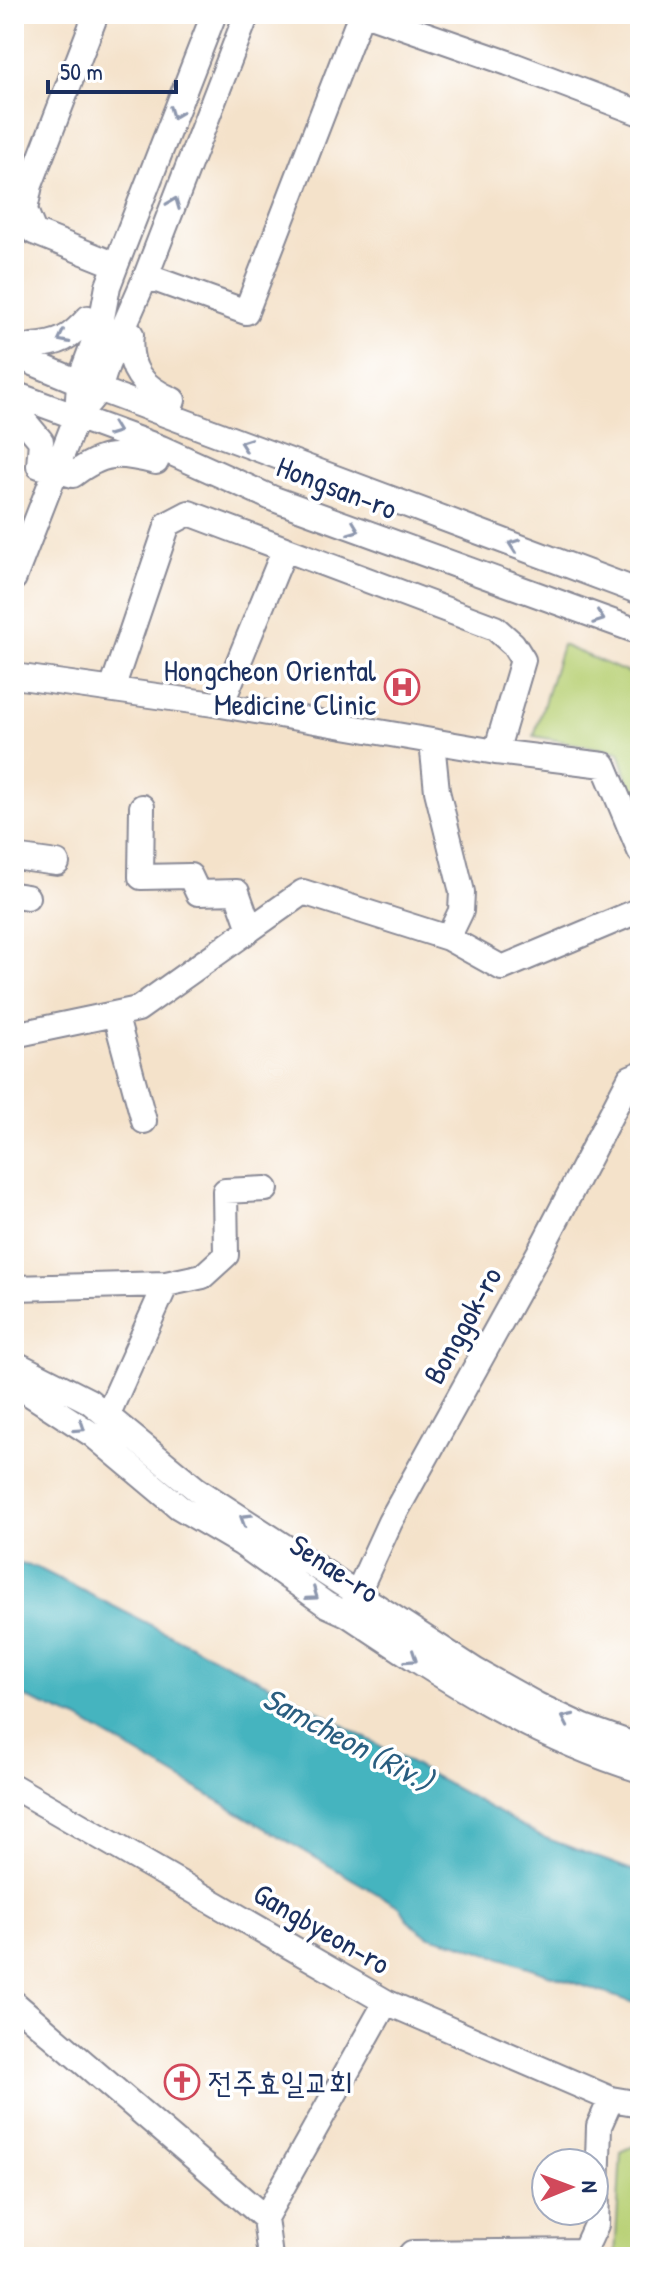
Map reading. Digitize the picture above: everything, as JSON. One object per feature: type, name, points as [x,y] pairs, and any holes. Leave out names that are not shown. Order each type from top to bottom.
[{"type":"street","points":[[96,14],[30,185],[25,210],[34,232],[116,265]]},
{"type":"street","points":[[14,578],[89,386],[107,365],[112,328],[108,286],[214,14]]},
{"type":"street","points":[[112,328],[146,276],[247,14]]},
{"type":"street","points":[[146,276],[246,312],[364,14],[508,63],[640,113]]},
{"type":"street","points":[[20,357],[32,346],[52,344],[73,335],[88,318],[131,334],[129,353],[134,366],[150,390],[173,400],[168,415]]},
{"type":"street","name":"Hongsan-ro","points":[[20,357],[89,386],[640,592]]},
{"type":"street","name":"Hongsan-ro","points":[[14,394],[161,448],[274,499],[640,632]]},
{"type":"street","points":[[14,416],[26,423],[41,441],[39,466],[57,472],[73,475],[88,463],[121,453],[156,462],[161,448]]},
{"type":"street","points":[[112,689],[168,524],[189,513],[495,628],[513,644],[523,660],[496,752]]},
{"type":"street","points":[[221,705],[284,551]]},
{"type":"street","points":[[14,676],[221,705],[496,752],[604,765],[640,851]]},
{"type":"street","points":[[432,742],[437,791],[462,892],[461,911],[448,938]]},
{"type":"street","points":[[142,807],[141,877],[190,876],[198,893],[237,892],[250,929]]},
{"type":"street","points":[[14,857],[57,863]]},
{"type":"street","points":[[14,1035],[138,1009],[303,892],[448,938],[502,968],[640,910]]},
{"type":"street","points":[[115,1014],[144,1121]]},
{"type":"street","name":"Bonggok-ro","points":[[352,1603],[390,1522],[540,1251],[630,1078],[640,1074]]},
{"type":"street","points":[[14,1288],[166,1284],[203,1276],[226,1255],[225,1191],[266,1189]]},
{"type":"street","points":[[107,1416],[166,1284]]},
{"type":"street","name":"Senae-ro","points":[[17,1370],[179,1507],[242,1544],[327,1605],[352,1603],[537,1705],[584,1727],[640,1747]]},
{"type":"street","name":"Senae-ro","points":[[17,1370],[89,1401],[196,1489],[493,1709],[568,1745],[640,1770]]},
{"type":"street","name":"Gangbyeon-ro","points":[[14,1787],[386,2002],[611,2099],[640,2104]]},
{"type":"street","points":[[270,2257],[265,2218],[386,2002]]},
{"type":"street","points":[[14,2003],[265,2218]]},
{"type":"street","points":[[409,2257],[412,2253],[584,2254],[596,2225],[599,2126],[611,2099]]},
{"type":"green space","points":[[562,645],[640,678],[640,819],[619,752],[534,736]]},
{"type":"green space","points":[[640,2143],[640,2257],[615,2257],[621,2152]]},
{"type":"water","name":"Samcheon (Riv.)","points":[[14,1563],[36,1567],[293,1697],[540,1836],[640,1873],[640,2005],[423,1933],[400,1907],[78,1719],[14,1693]]},
{"type":"place","name":"Hongcheon Oriental Medicine Clinic","points":[[402,687]]},
{"type":"place","name":"전주효일교회","points":[[182,2082]]}]
